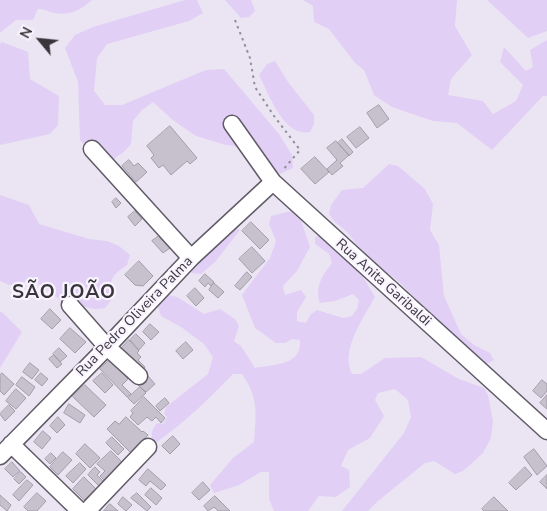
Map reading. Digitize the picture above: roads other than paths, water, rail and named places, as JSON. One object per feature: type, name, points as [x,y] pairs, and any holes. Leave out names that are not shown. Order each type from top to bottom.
[{"type":"street","name":"Rua Anita Garibaldi","points":[[232,124],[272,182],[547,431]]},
{"type":"street","points":[[92,149],[191,258]]},
{"type":"street","name":"Rua Pedro Oliveira Palma","points":[[5,450],[107,347],[191,258],[272,182]]},
{"type":"street","points":[[70,305],[107,347],[139,376]]},
{"type":"street","points":[[87,511],[148,447]]},
{"type":"street","points":[[5,450],[80,511]]},
{"type":"district","name":"SÃO JOÃO","points":[[64,293]]}]
